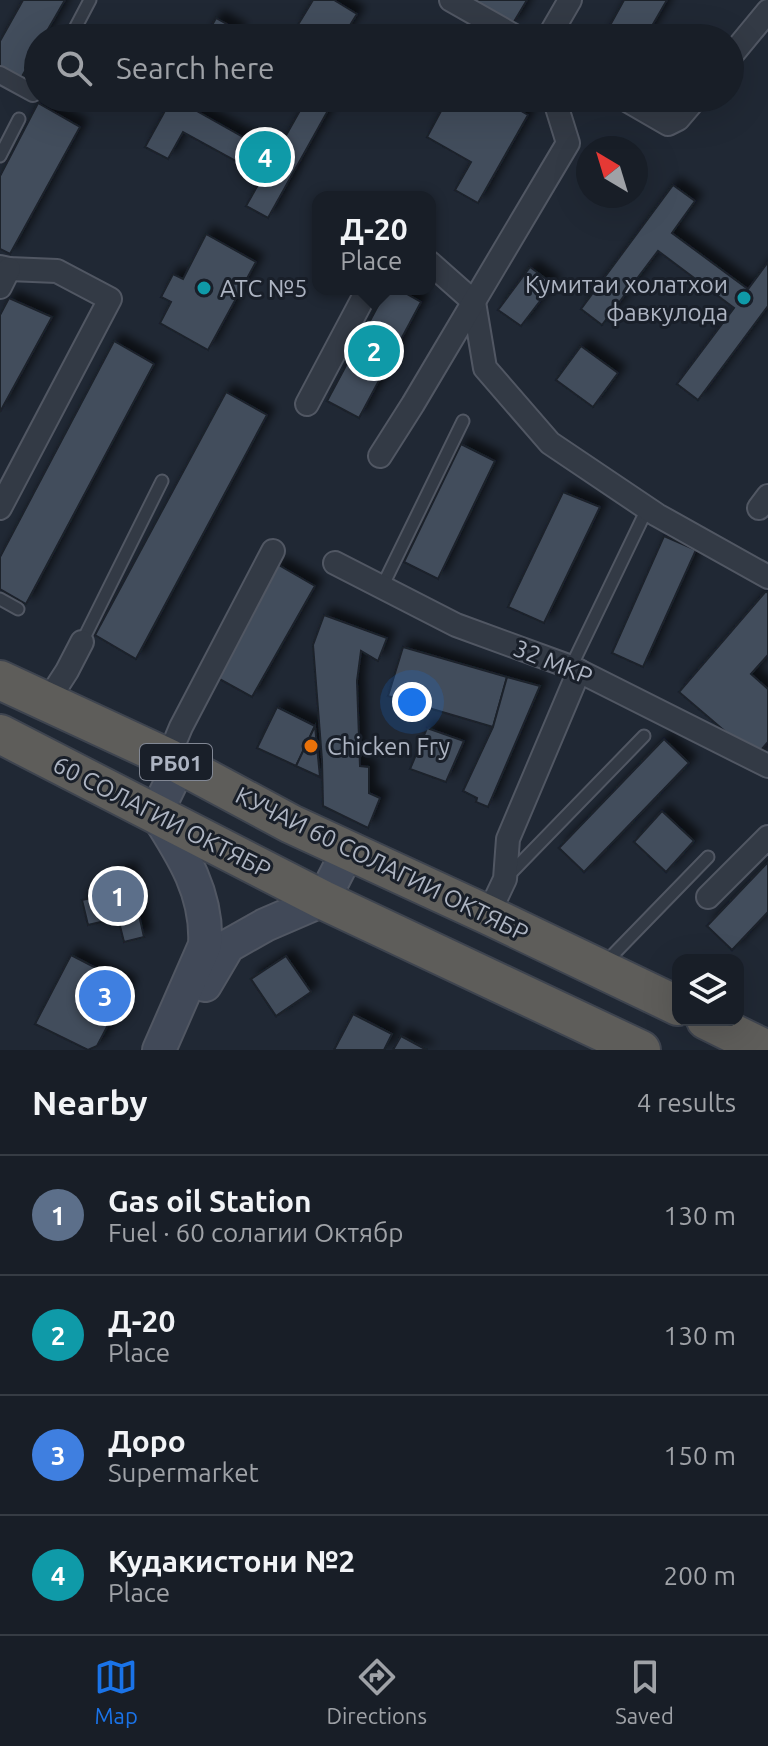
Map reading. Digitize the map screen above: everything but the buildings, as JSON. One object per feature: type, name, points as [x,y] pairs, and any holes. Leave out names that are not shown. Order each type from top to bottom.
[{"type":"highway","name":"КУЧАИ 60 СОЛАГИИ ОКТЯБР","points":[[0,680],[47,702],[175,751],[291,824],[672,1003]]},
{"type":"highway","name":"60 СОЛАГИИ ОКТЯБР","points":[[0,734],[323,900]]},
{"type":"highway","name":"РБ01","points":[[323,900],[641,1050]]},
{"type":"highway","points":[[603,1032],[597,1016],[600,998],[611,986],[614,974]]},
{"type":"main road","points":[[159,1050],[205,945],[206,927],[201,900],[185,858],[156,813],[175,751]]},
{"type":"main road","points":[[167,1050],[228,946],[265,925],[323,900],[348,851]]},
{"type":"street","points":[[451,0],[493,24]]},
{"type":"street","points":[[556,24],[570,0]]},
{"type":"street","points":[[744,40],[768,11]]},
{"type":"street","points":[[0,75],[24,85]]},
{"type":"street","points":[[380,456],[568,143],[558,112]]},
{"type":"street","points":[[647,112],[668,124],[684,112]]},
{"type":"street","points":[[436,268],[474,302],[485,368],[550,443],[647,509],[768,577]]},
{"type":"street","points":[[0,508],[110,299],[57,271],[3,275]]},
{"type":"street","points":[[307,404],[365,295]]},
{"type":"street","points":[[175,751],[273,551]]},
{"type":"street","name":"32 МКР","points":[[335,563],[456,625],[575,669],[768,766]]},
{"type":"street","points":[[47,702],[82,642]]},
{"type":"street","points":[[488,915],[505,879],[508,839],[575,669]]},
{"type":"street","points":[[708,897],[768,837]]},
{"type":"lane","points":[[77,24],[90,0]]},
{"type":"lane","points":[[0,156],[19,119]]},
{"type":"lane","points":[[382,587],[463,421]]},
{"type":"lane","points":[[82,642],[162,481]]},
{"type":"lane","points":[[575,669],[647,509]]},
{"type":"lane","points":[[0,599],[18,609]]},
{"type":"lane","points":[[505,879],[644,736]]},
{"type":"lane","points":[[614,974],[708,857]]},
{"type":"place","name":"Кудакистони №2","points":[[265,157]]},
{"type":"place","name":"АТС №5","points":[[204,288]]},
{"type":"place","name":"Кумитаи холатхои фавкулода","points":[[744,298]]},
{"type":"place","name":"Д-20","points":[[374,351]]},
{"type":"place","name":"Chicken Fry","points":[[311,746]]},
{"type":"place","name":"Gas oil Station","points":[[118,896]]},
{"type":"place","name":"Доро","points":[[105,996]]}]
